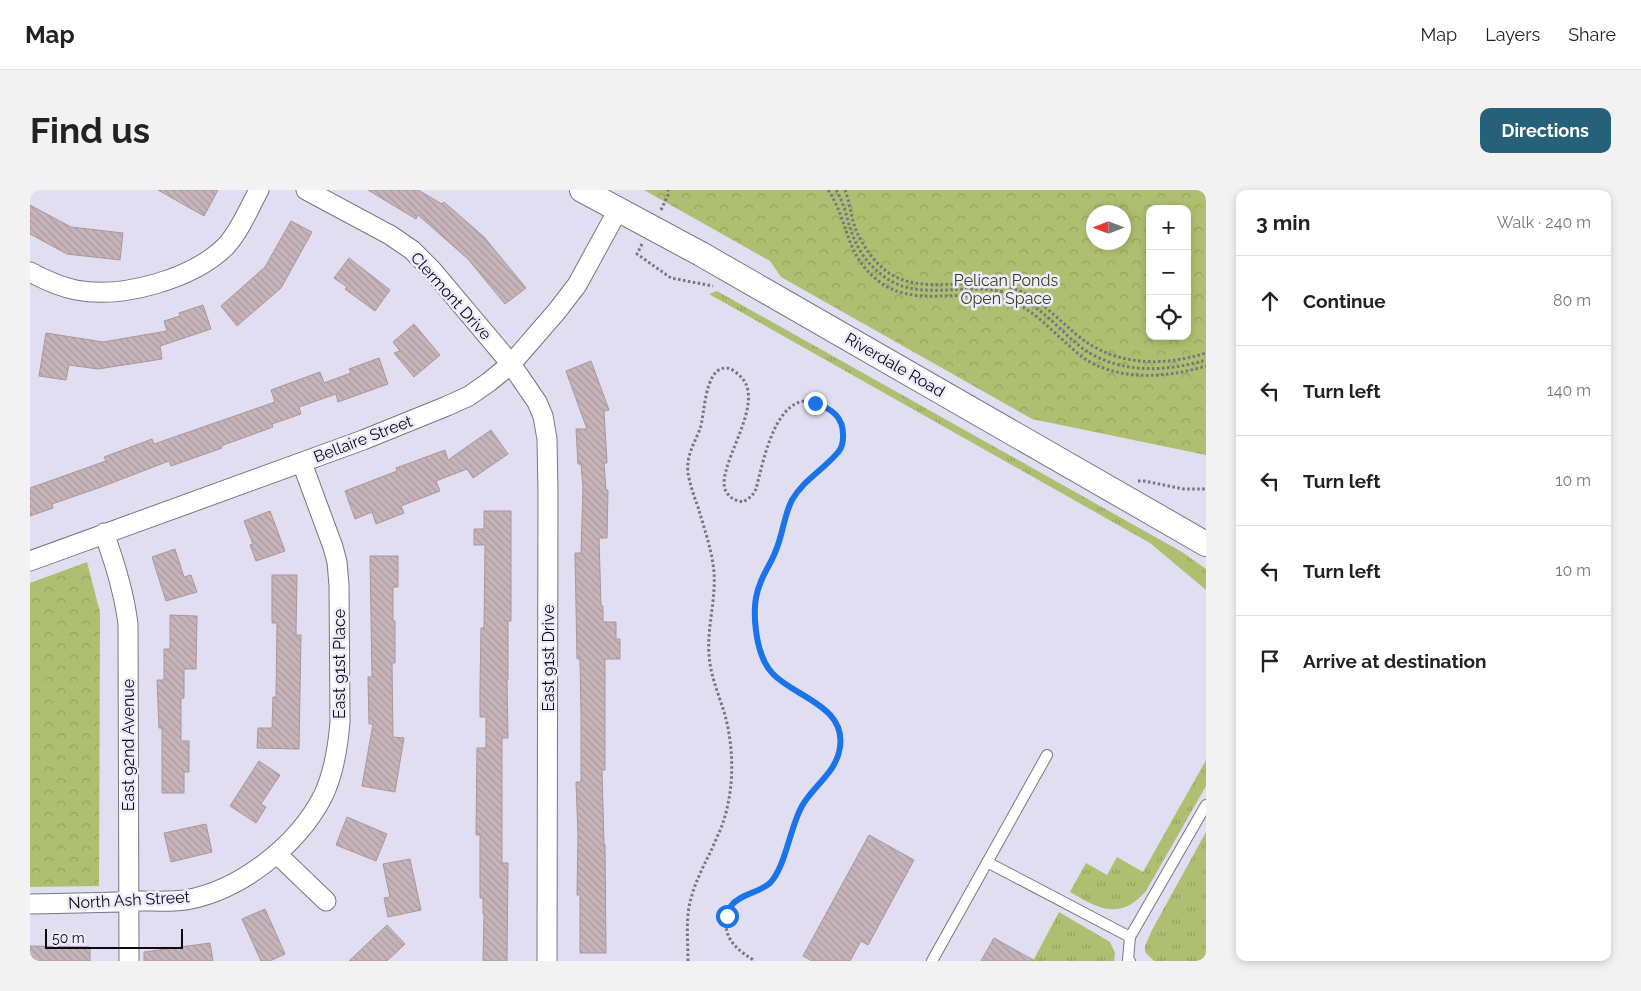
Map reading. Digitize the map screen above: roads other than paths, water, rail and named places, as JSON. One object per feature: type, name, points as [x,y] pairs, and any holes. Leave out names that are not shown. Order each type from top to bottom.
[{"type":"street","points":[[30,272],[59,285],[76,290],[95,292],[131,289],[160,282],[204,263],[226,245],[259,190]]},
{"type":"street","name":"Clermont Drive","points":[[306,190],[390,235],[412,250],[432,270],[511,364]]},
{"type":"street","name":"Riverdale Road","points":[[582,190],[701,254],[1206,544]]},
{"type":"street","name":"Bellaire Street","points":[[30,561],[302,463],[469,396],[511,364],[558,311],[577,285],[618,210]]},
{"type":"street","name":"East 91st Drive","points":[[511,364],[537,402],[543,416],[547,440],[547,961]]},
{"type":"street","name":"East 91st Place","points":[[277,854],[311,815],[324,794],[330,778],[340,722],[339,585],[337,562],[302,463]]},
{"type":"street","name":"East 92nd Avenue","points":[[104,533],[118,571],[125,599],[128,624],[129,961]]},
{"type":"street","points":[[277,854],[326,901]]},
{"type":"street","name":"North Ash Street","points":[[30,904],[184,900],[213,893],[241,879],[277,854]]},
{"type":"lane","points":[[932,961],[1047,755]]},
{"type":"lane","points":[[1129,961],[1130,937],[1206,805]]},
{"type":"lane","points":[[987,862],[1130,937]]},
{"type":"park label","name":"Pelican Ponds Open Space","points":[[1006,289]]}]
